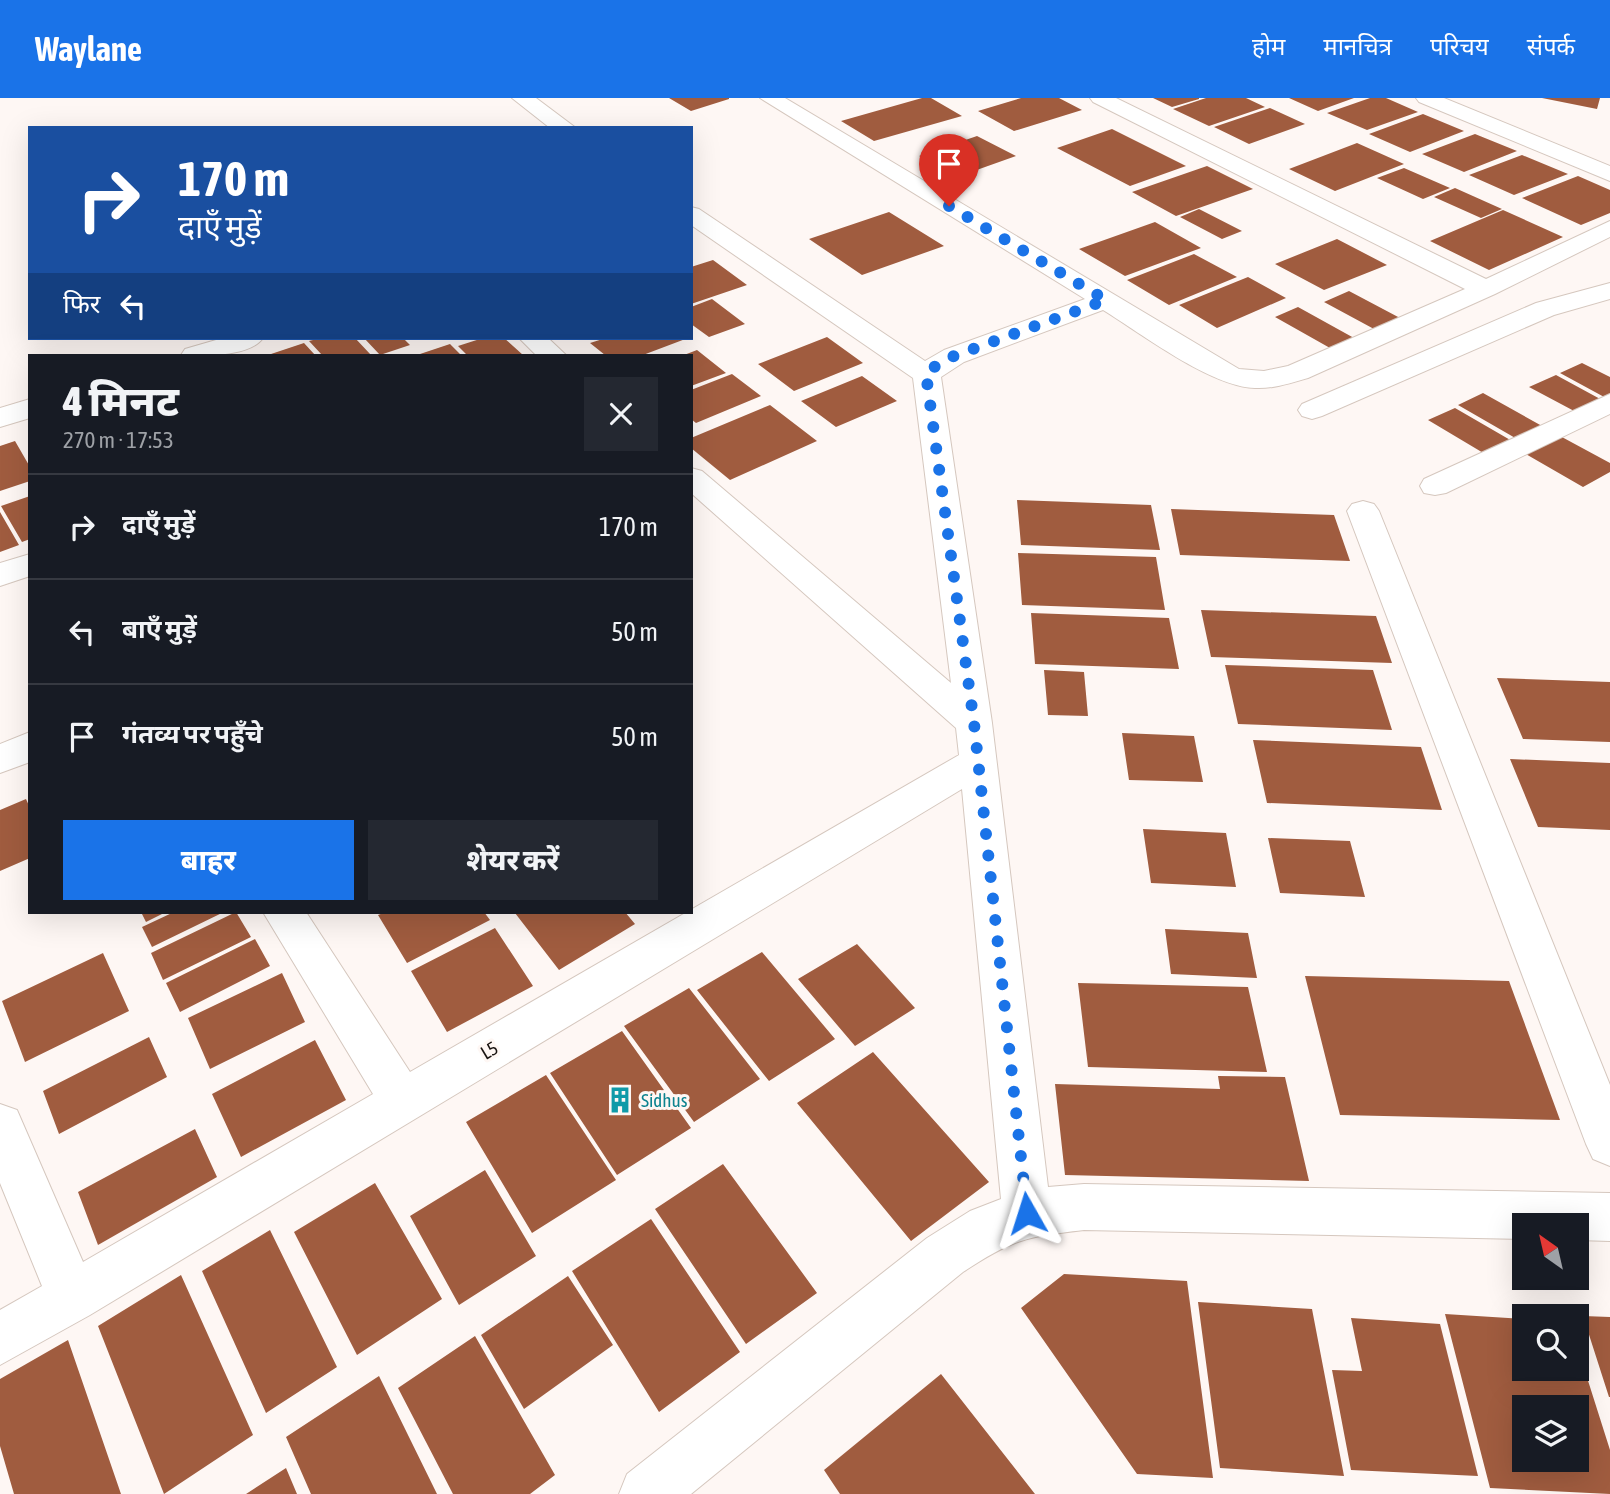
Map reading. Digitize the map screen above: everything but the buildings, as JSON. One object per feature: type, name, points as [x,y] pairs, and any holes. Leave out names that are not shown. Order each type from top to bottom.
[{"type":"street","points":[[522,98],[562,126]]},
{"type":"street","points":[[770,98],[1229,375],[1247,382],[1269,381],[1298,372],[1486,289],[1610,228]]},
{"type":"street","points":[[1100,98],[1486,289]]},
{"type":"street","points":[[1426,98],[1610,174]]},
{"type":"street","points":[[693,215],[926,374],[976,742],[1027,1213]]},
{"type":"street","points":[[1312,410],[1545,309],[1610,291]]},
{"type":"street","points":[[926,374],[954,356],[1106,300]]},
{"type":"street","points":[[184,340],[194,354]]},
{"type":"street","points":[[198,354],[244,340]]},
{"type":"street","points":[[534,340],[551,354]]},
{"type":"street","points":[[1435,486],[1610,403]]},
{"type":"street","points":[[0,418],[28,409]]},
{"type":"street","points":[[693,479],[976,742]]},
{"type":"street","points":[[1363,511],[1610,1144]]},
{"type":"street","points":[[0,575],[28,565]]},
{"type":"street","name":"L5","points":[[0,1339],[402,1101],[681,922],[976,742]]},
{"type":"street","points":[[0,758],[28,747]]},
{"type":"street","points":[[285,914],[402,1101]]},
{"type":"street","points":[[0,1125],[72,1297]]},
{"type":"street","points":[[648,1494],[945,1255],[987,1228],[1027,1213],[1084,1207],[1610,1217]]},
{"type":"place","name":"Sidhus","points":[[620,1100]]},
{"type":"route","points":[[949,206],[1106,300],[954,356],[926,374],[974,723],[1027,1213]]}]
